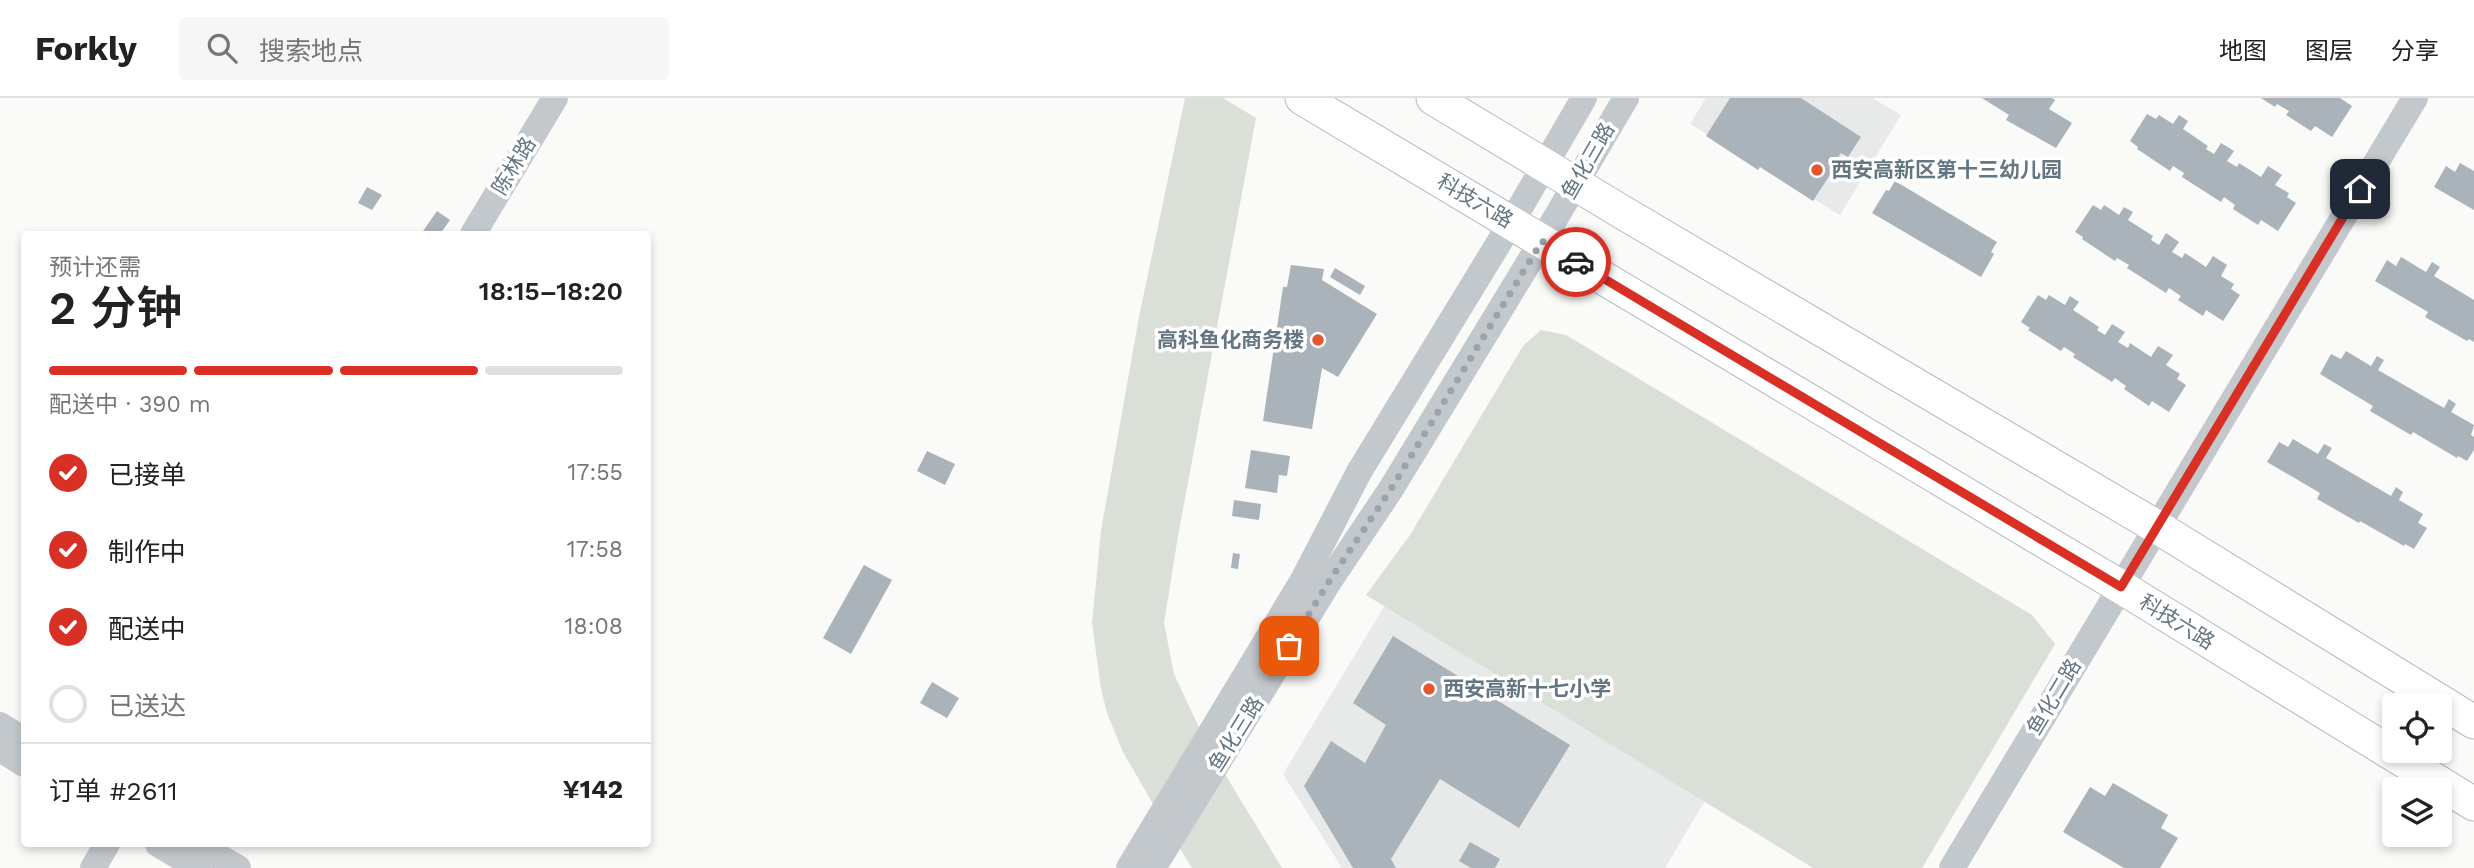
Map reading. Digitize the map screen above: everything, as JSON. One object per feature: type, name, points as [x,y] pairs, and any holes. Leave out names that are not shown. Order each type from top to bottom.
[{"type":"main road","name":"科技六路","points":[[1302,98],[2121,587],[2474,804]]},
{"type":"main road","points":[[1433,98],[2157,527],[2474,722]]},
{"type":"street","name":"陈林路","points":[[475,231],[555,98]]},
{"type":"street","name":"鱼化三路","points":[[1129,868],[1303,579],[1359,472],[1584,98]]},
{"type":"street","name":"鱼化三路","points":[[1153,868],[1330,580],[1391,489],[1626,98]]},
{"type":"street","name":"鱼化二路","points":[[1952,868],[2415,98]]},
{"type":"street","points":[[0,725],[21,738]]},
{"type":"street","points":[[0,749],[21,762]]},
{"type":"street","points":[[93,868],[105,847]]},
{"type":"street","points":[[163,847],[198,868]]},
{"type":"street","points":[[202,847],[238,868]]},
{"type":"shaded area","points":[[1185,98],[1223,98],[1256,118],[1164,623],[1174,674],[1202,734],[1156,809],[1123,752],[1107,713],[1092,623],[1101,531],[1139,317]]},
{"type":"shaded area","name":"西安高新区第十三幼儿园","points":[[1706,98],[1872,98],[1901,115],[1840,215],[1690,124]]},
{"type":"shaded area","points":[[1541,330],[1566,335],[2032,615],[2055,644],[1922,868],[1813,868],[1366,595],[1410,535],[1523,346]]},
{"type":"shaded area","name":"西安高新十七小学","points":[[1385,605],[1706,799],[1665,868],[1342,868],[1283,774]]},
{"type":"shaded area","points":[[1212,753],[1282,868],[1192,868],[1167,827]]},
{"type":"building","name":"西安高新区第十三幼儿园","points":[[1730,98],[1801,98],[1861,137],[1848,157],[1841,153],[1813,201],[1706,136]]},
{"type":"building","points":[[1982,98],[2052,98],[2055,100],[2049,109],[2072,123],[2056,148],[2006,120],[2009,115]]},
{"type":"building","points":[[2261,98],[2340,98],[2352,106],[2332,137],[2315,126],[2311,131],[2286,115],[2289,111],[2277,104],[2275,107]]},
{"type":"building","points":[[2147,114],[2156,119],[2159,115],[2173,124],[2179,115],[2188,121],[2183,129],[2208,146],[2206,149],[2214,154],[2221,143],[2234,151],[2227,161],[2237,167],[2239,163],[2261,177],[2268,166],[2282,175],[2275,185],[2289,193],[2287,197],[2296,203],[2278,231],[2261,220],[2258,225],[2233,209],[2235,205],[2224,197],[2221,202],[2182,177],[2184,173],[2173,166],[2170,171],[2137,149],[2130,141]]},
{"type":"building","points":[[2460,163],[2474,171],[2474,210],[2434,187],[2446,166],[2455,172]]},
{"type":"building","points":[[1895,181],[1997,242],[1991,252],[1994,254],[1981,277],[1872,213]]},
{"type":"building","points":[[367,187],[382,195],[372,210],[358,203]]},
{"type":"building","points":[[2093,205],[2101,210],[2104,205],[2119,215],[2124,207],[2133,212],[2128,220],[2153,236],[2151,240],[2159,245],[2166,233],[2179,242],[2172,252],[2182,258],[2185,253],[2206,267],[2213,256],[2227,265],[2221,276],[2234,284],[2231,289],[2240,295],[2223,321],[2206,310],[2203,316],[2178,300],[2181,296],[2169,288],[2166,293],[2127,268],[2129,265],[2117,258],[2115,261],[2082,239],[2083,237],[2075,232]]},
{"type":"building","points":[[437,211],[450,220],[442,231],[423,231]]},
{"type":"building","points":[[2401,257],[2426,272],[2432,262],[2440,267],[2434,276],[2474,300],[2474,342],[2469,339],[2467,341],[2425,317],[2428,312],[2375,281],[2387,260],[2396,266]]},
{"type":"building","name":"高科鱼化商务楼","points":[[1291,265],[1324,269],[1322,280],[1377,314],[1338,377],[1322,368],[1312,429],[1263,421],[1283,287],[1287,287]]},
{"type":"building","points":[[1335,268],[1365,286],[1360,295],[1330,277]]},
{"type":"building","points":[[2038,295],[2046,300],[2049,295],[2065,305],[2070,296],[2079,302],[2073,310],[2099,327],[2097,330],[2105,335],[2112,324],[2125,332],[2118,342],[2128,348],[2130,343],[2151,357],[2158,346],[2173,355],[2166,365],[2180,374],[2177,379],[2186,385],[2169,412],[2152,401],[2149,406],[2124,389],[2126,386],[2115,378],[2112,382],[2073,357],[2075,354],[2064,347],[2061,351],[2028,330],[2030,328],[2021,322]]},
{"type":"building","points":[[2346,351],[2371,366],[2377,356],[2384,360],[2378,370],[2444,408],[2449,399],[2456,404],[2451,412],[2474,425],[2471,435],[2474,437],[2474,450],[2467,461],[2413,432],[2411,435],[2370,411],[2373,406],[2320,374],[2331,354],[2341,359]]},
{"type":"building","points":[[2293,439],[2318,454],[2324,444],[2332,448],[2326,458],[2391,496],[2396,487],[2403,492],[2399,500],[2423,514],[2418,523],[2427,528],[2414,549],[2317,499],[2320,493],[2267,462],[2279,442],[2288,447]]},
{"type":"building","points":[[1251,450],[1290,456],[1287,476],[1279,475],[1277,493],[1245,488]]},
{"type":"building","points":[[927,451],[955,464],[945,485],[917,471]]},
{"type":"building","points":[[1234,500],[1261,504],[1259,520],[1232,516]]},
{"type":"building","points":[[1233,553],[1240,554],[1238,569],[1231,568]]},
{"type":"building","points":[[864,565],[892,580],[851,654],[823,638]]},
{"type":"building","points":[[1393,636],[1570,745],[1519,828],[1440,779],[1391,859],[1396,868],[1353,868],[1304,786],[1331,741],[1365,763],[1386,725],[1353,703]]},
{"type":"building","points":[[932,682],[959,698],[947,718],[920,703]]},
{"type":"building","points":[[2113,783],[2168,815],[2161,828],[2178,838],[2160,868],[2124,868],[2063,832],[2090,787],[2105,796]]},
{"type":"building","points":[[1470,842],[1500,859],[1495,868],[1471,868],[1459,861]]},
{"type":"way so far","points":[[1289,646],[1391,489],[1542,241],[1576,262]]},
{"type":"place","name":"西安高新区第十三幼儿园","points":[[1817,170]]},
{"type":"place","name":"高科鱼化商务楼","points":[[1318,340]]},
{"type":"place","name":"西安高新十七小学","points":[[1429,689]]},
{"type":"route","points":[[1576,262],[2121,587],[2360,189]]}]
